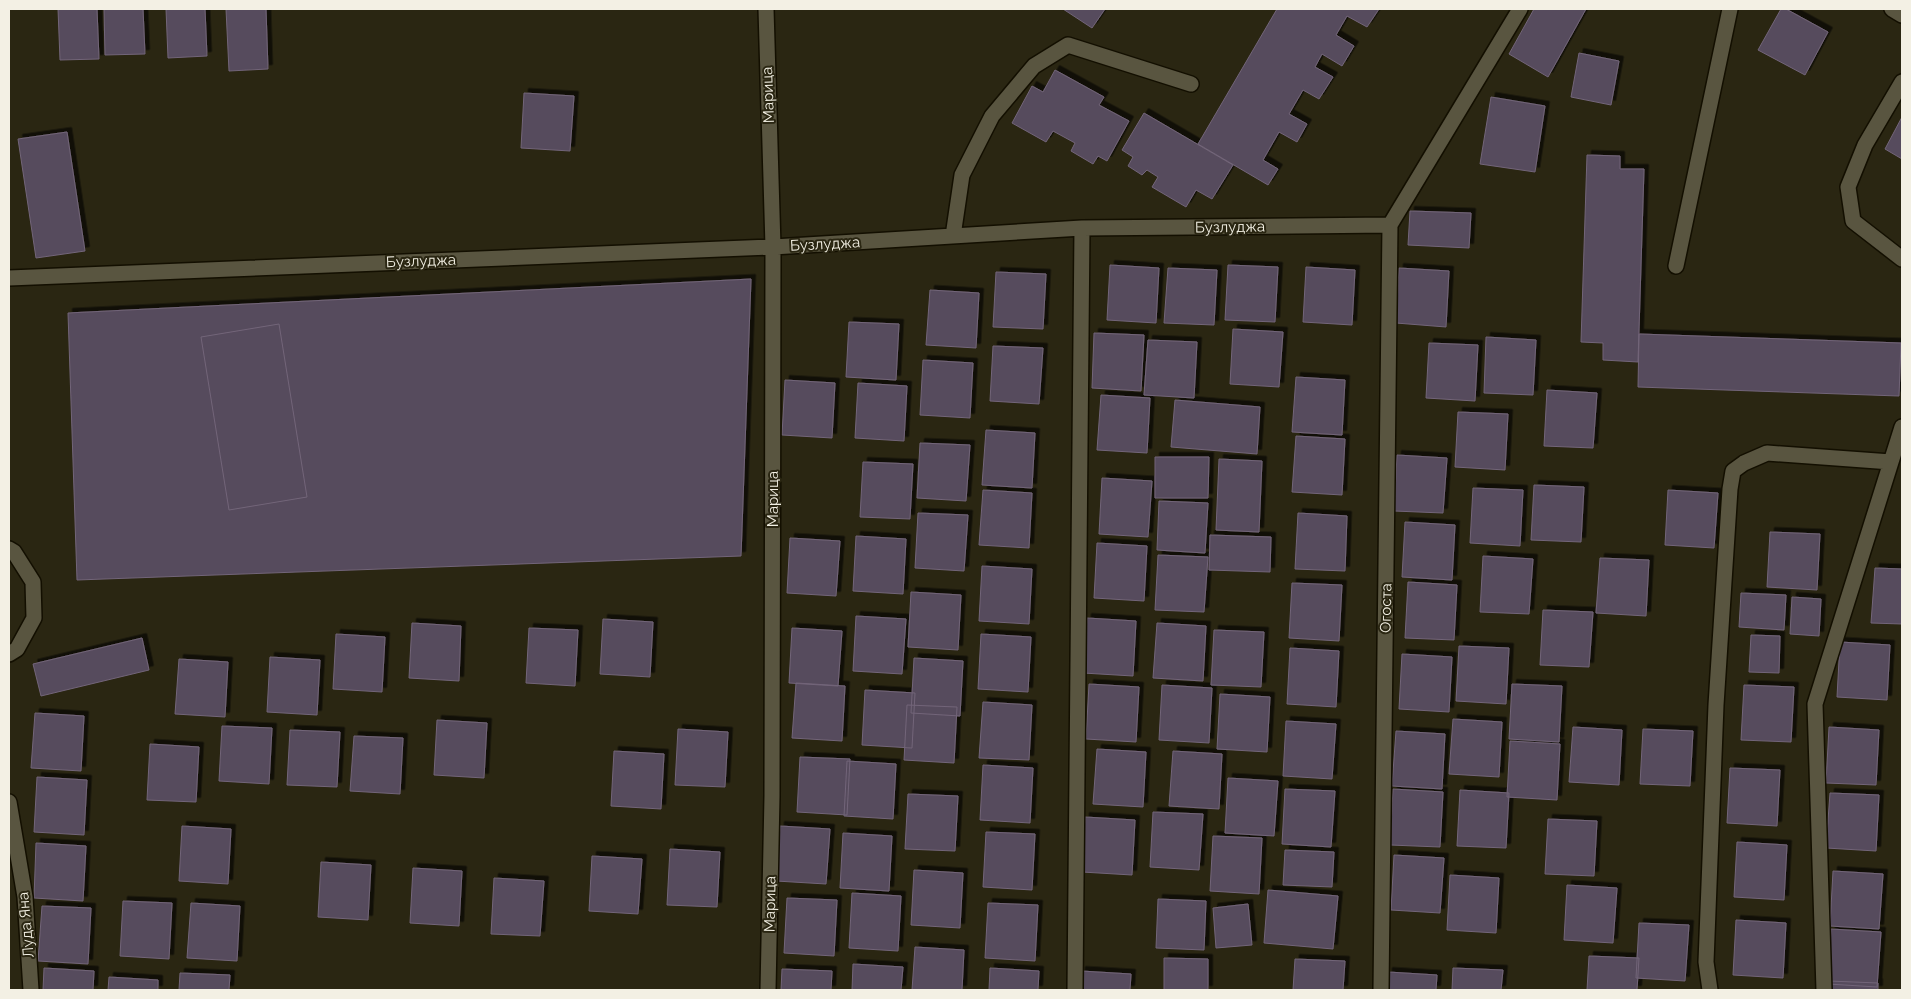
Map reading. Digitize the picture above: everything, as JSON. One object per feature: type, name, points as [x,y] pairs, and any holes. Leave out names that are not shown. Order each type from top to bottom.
[{"type":"street","name":"Марица","points":[[766,9],[773,247],[772,796],[768,990]]},
{"type":"street","points":[[1390,225],[1520,9]]},
{"type":"street","points":[[1676,266],[1730,9]]},
{"type":"street","points":[[1892,9],[1902,15]]},
{"type":"street","points":[[954,236],[962,175],[992,116],[1034,66],[1068,45],[1191,84]]},
{"type":"street","points":[[1902,82],[1865,145],[1848,187],[1853,221],[1902,260]]},
{"type":"street","name":"Бузлуджа","points":[[9,278],[773,247],[1082,228],[1390,225]]},
{"type":"street","name":"Огоста","points":[[1382,990],[1390,225]]},
{"type":"street","points":[[1075,990],[1082,228]]},
{"type":"street","points":[[1824,990],[1815,704],[1902,427]]},
{"type":"street","points":[[1710,990],[1706,962],[1716,706],[1730,490],[1733,471],[1744,463],[1767,453],[1891,462]]},
{"type":"street","points":[[9,549],[14,552],[33,582],[34,618],[17,649],[9,654]]},
{"type":"street","name":"Луда Яна","points":[[9,802],[25,898],[31,990]]},
{"type":"building","points":[[58,9],[97,9],[99,59],[60,60]]},
{"type":"building","points":[[104,9],[143,9],[145,54],[105,55]]},
{"type":"building","points":[[166,9],[205,9],[207,56],[168,58]]},
{"type":"building","points":[[226,9],[266,9],[268,69],[229,71]]},
{"type":"building","points":[[1063,9],[1105,9],[1092,28]]},
{"type":"building","points":[[1277,9],[1379,9],[1367,27],[1347,16],[1336,35],[1354,46],[1342,66],[1322,54],[1315,67],[1333,77],[1319,99],[1303,90],[1289,114],[1307,124],[1297,142],[1279,132],[1263,160],[1278,169],[1268,185],[1198,144]]},
{"type":"building","points":[[1534,9],[1586,9],[1548,77],[1509,54]]},
{"type":"building","points":[[1781,9],[1786,9],[1828,32],[1805,75],[1758,50]]},
{"type":"building","points":[[1579,53],[1619,61],[1611,105],[1571,97]]},
{"type":"building","points":[[1055,70],[1104,97],[1099,105],[1129,121],[1107,161],[1098,156],[1093,164],[1071,151],[1075,143],[1053,131],[1046,142],[1012,123],[1032,86],[1043,92]]},
{"type":"building","points":[[524,93],[574,96],[570,151],[521,148]]},
{"type":"building","points":[[1491,97],[1545,106],[1535,172],[1480,164]]},
{"type":"building","points":[[1144,113],[1233,165],[1212,199],[1196,190],[1186,207],[1152,187],[1158,177],[1147,170],[1142,175],[1128,166],[1133,157],[1122,150]]},
{"type":"building","points":[[1902,117],[1902,159],[1885,149]]},
{"type":"building","points":[[67,132],[85,251],[36,258],[18,139]]},
{"type":"building","points":[[1587,155],[1620,156],[1620,169],[1644,169],[1638,362],[1603,360],[1603,343],[1581,342]]},
{"type":"building","points":[[1410,211],[1471,213],[1469,248],[1408,245]]},
{"type":"building","points":[[1110,265],[1159,268],[1156,323],[1107,320]]},
{"type":"building","points":[[1228,265],[1278,267],[1275,322],[1225,320]]},
{"type":"building","points":[[1306,267],[1355,270],[1352,325],[1303,322]]},
{"type":"building","points":[[1168,268],[1217,270],[1214,325],[1164,323]]},
{"type":"building","points":[[1399,268],[1449,271],[1446,327],[1396,323]]},
{"type":"building","points":[[996,272],[1046,274],[1043,329],[993,327]]},
{"type":"building","points":[[751,279],[741,556],[77,580],[68,313]]},
{"type":"building","points":[[930,290],[979,293],[976,348],[926,345]]},
{"type":"building","points":[[849,322],[899,324],[896,380],[846,377]]},
{"type":"building","points":[[279,324],[307,497],[229,510],[201,337]]},
{"type":"building","points":[[1233,329],[1283,332],[1279,387],[1230,384]]},
{"type":"building","points":[[1094,333],[1144,335],[1141,391],[1092,388]]},
{"type":"building","points":[[1639,334],[1901,343],[1899,396],[1638,387]]},
{"type":"building","points":[[1486,337],[1536,340],[1533,395],[1484,393]]},
{"type":"building","points":[[1148,340],[1197,342],[1194,398],[1144,395]]},
{"type":"building","points":[[1429,343],[1478,345],[1475,401],[1426,398]]},
{"type":"building","points":[[993,346],[1043,348],[1039,404],[990,401]]},
{"type":"building","points":[[923,360],[973,363],[970,418],[920,415]]},
{"type":"building","points":[[1296,377],[1345,380],[1342,435],[1292,432]]},
{"type":"building","points":[[785,380],[835,383],[832,438],[782,435]]},
{"type":"building","points":[[858,383],[907,386],[904,441],[855,438]]},
{"type":"building","points":[[1547,390],[1597,393],[1593,448],[1544,446]]},
{"type":"building","points":[[1101,395],[1150,398],[1147,453],[1097,450]]},
{"type":"building","points":[[1175,400],[1260,407],[1257,454],[1171,447]]},
{"type":"building","points":[[1458,412],[1508,414],[1505,470],[1455,467]]},
{"type":"building","points":[[986,430],[1035,433],[1032,488],[982,485]]},
{"type":"building","points":[[1296,436],[1345,439],[1342,495],[1292,492]]},
{"type":"building","points":[[920,443],[970,445],[966,501],[917,498]]},
{"type":"building","points":[[1397,455],[1447,458],[1443,513],[1394,511]]},
{"type":"building","points":[[1155,457],[1209,457],[1208,498],[1155,498]]},
{"type":"building","points":[[1219,459],[1262,461],[1259,532],[1216,530]]},
{"type":"building","points":[[863,462],[913,464],[910,519],[860,517]]},
{"type":"building","points":[[1102,478],[1152,481],[1148,537],[1099,534]]},
{"type":"building","points":[[1534,485],[1584,487],[1581,542],[1531,540]]},
{"type":"building","points":[[1473,488],[1523,490],[1520,546],[1470,543]]},
{"type":"building","points":[[983,490],[1032,493],[1029,548],[979,545]]},
{"type":"building","points":[[1668,490],[1718,493],[1714,548],[1665,545]]},
{"type":"building","points":[[1159,501],[1208,503],[1205,553],[1157,550]]},
{"type":"building","points":[[918,513],[968,515],[964,571],[915,568]]},
{"type":"building","points":[[1298,513],[1347,516],[1345,571],[1295,569]]},
{"type":"building","points":[[1405,522],[1455,525],[1452,580],[1402,577]]},
{"type":"building","points":[[1770,532],[1820,534],[1817,590],[1767,587]]},
{"type":"building","points":[[1210,535],[1271,537],[1270,572],[1209,570]]},
{"type":"building","points":[[856,536],[906,539],[903,594],[853,591]]},
{"type":"building","points":[[790,538],[840,541],[836,596],[787,593]]},
{"type":"building","points":[[1097,543],[1147,546],[1144,601],[1094,598]]},
{"type":"building","points":[[1158,555],[1208,557],[1204,612],[1155,610]]},
{"type":"building","points":[[1483,556],[1533,559],[1529,614],[1480,612]]},
{"type":"building","points":[[1600,558],[1649,560],[1646,616],[1596,613]]},
{"type":"building","points":[[982,566],[1032,569],[1029,624],[979,621]]},
{"type":"building","points":[[1875,568],[1902,569],[1902,624],[1871,623]]},
{"type":"building","points":[[1408,582],[1457,585],[1454,640],[1405,638]]},
{"type":"building","points":[[1292,583],[1342,585],[1339,641],[1289,638]]},
{"type":"building","points":[[911,592],[961,595],[958,650],[908,647]]},
{"type":"building","points":[[1741,593],[1786,595],[1784,630],[1739,627]]},
{"type":"building","points":[[1792,597],[1821,599],[1819,636],[1790,634]]},
{"type":"building","points":[[1543,610],[1593,612],[1589,667],[1540,665]]},
{"type":"building","points":[[856,616],[906,619],[902,674],[853,671]]},
{"type":"building","points":[[1087,618],[1136,621],[1133,676],[1083,673]]},
{"type":"building","points":[[603,619],[653,622],[650,677],[600,674]]},
{"type":"building","points":[[412,623],[461,626],[459,681],[409,678]]},
{"type":"building","points":[[1157,623],[1206,626],[1203,681],[1153,678]]},
{"type":"building","points":[[529,628],[578,630],[575,686],[526,683]]},
{"type":"building","points":[[792,628],[842,631],[838,686],[789,683]]},
{"type":"building","points":[[1214,630],[1264,632],[1261,687],[1211,685]]},
{"type":"building","points":[[336,634],[385,637],[382,692],[333,689]]},
{"type":"building","points":[[981,634],[1031,637],[1028,692],[978,689]]},
{"type":"building","points":[[1751,635],[1780,636],[1779,673],[1749,672]]},
{"type":"building","points":[[142,638],[149,670],[41,696],[33,664]]},
{"type":"building","points":[[1840,642],[1890,645],[1887,700],[1837,697]]},
{"type":"building","points":[[1459,646],[1509,648],[1506,704],[1456,701]]},
{"type":"building","points":[[1290,648],[1339,651],[1336,707],[1287,704]]},
{"type":"building","points":[[1402,654],[1452,657],[1449,712],[1399,709]]},
{"type":"building","points":[[270,657],[320,660],[317,715],[267,712]]},
{"type":"building","points":[[914,658],[963,661],[960,716],[911,713]]},
{"type":"building","points":[[179,659],[228,662],[225,717],[175,714]]},
{"type":"building","points":[[796,683],[845,686],[842,741],[792,738]]},
{"type":"building","points":[[1089,684],[1139,687],[1136,742],[1086,739]]},
{"type":"building","points":[[1512,684],[1562,686],[1559,742],[1509,739]]},
{"type":"building","points":[[1162,685],[1212,688],[1209,743],[1159,740]]},
{"type":"building","points":[[1744,685],[1794,687],[1791,742],[1741,740]]},
{"type":"building","points":[[865,690],[915,693],[912,748],[862,745]]},
{"type":"building","points":[[1220,694],[1270,697],[1267,752],[1217,749]]},
{"type":"building","points":[[983,702],[1032,705],[1029,760],[979,758]]},
{"type":"building","points":[[907,705],[957,707],[954,763],[904,760]]},
{"type":"building","points":[[35,713],[84,716],[81,771],[31,768]]},
{"type":"building","points":[[1453,719],[1502,722],[1499,777],[1449,774]]},
{"type":"building","points":[[437,720],[487,723],[484,778],[434,775]]},
{"type":"building","points":[[1286,721],[1336,724],[1332,779],[1283,776]]},
{"type":"building","points":[[222,726],[272,728],[269,784],[219,781]]},
{"type":"building","points":[[1573,727],[1622,730],[1619,785],[1569,782]]},
{"type":"building","points":[[1829,727],[1879,730],[1876,785],[1826,783]]},
{"type":"building","points":[[678,729],[728,732],[725,787],[675,785]]},
{"type":"building","points":[[1643,729],[1693,731],[1690,786],[1640,784]]},
{"type":"building","points":[[290,730],[340,732],[337,787],[287,785]]},
{"type":"building","points":[[1396,731],[1445,734],[1442,789],[1392,786]]},
{"type":"building","points":[[354,736],[403,738],[400,794],[350,791]]},
{"type":"building","points":[[1510,741],[1560,744],[1557,800],[1507,797]]},
{"type":"building","points":[[150,744],[199,747],[196,802],[147,800]]},
{"type":"building","points":[[1097,749],[1146,752],[1143,807],[1093,804]]},
{"type":"building","points":[[614,751],[664,754],[661,809],[611,806]]},
{"type":"building","points":[[1173,751],[1222,754],[1219,809],[1169,806]]},
{"type":"building","points":[[800,757],[850,759],[847,815],[797,812]]},
{"type":"building","points":[[847,761],[896,764],[893,819],[844,816]]},
{"type":"building","points":[[983,765],[1033,768],[1030,823],[980,820]]},
{"type":"building","points":[[1730,768],[1780,770],[1777,826],[1727,823]]},
{"type":"building","points":[[37,777],[87,780],[84,835],[34,832]]},
{"type":"building","points":[[1228,778],[1278,781],[1274,836],[1225,833]]},
{"type":"building","points":[[1285,789],[1335,791],[1331,847],[1282,844]]},
{"type":"building","points":[[1393,789],[1443,792],[1440,847],[1390,845]]},
{"type":"building","points":[[1460,790],[1509,793],[1506,848],[1457,846]]},
{"type":"building","points":[[1830,793],[1879,795],[1876,851],[1826,848]]},
{"type":"building","points":[[908,794],[958,796],[955,851],[905,849]]},
{"type":"building","points":[[1153,812],[1203,814],[1199,870],[1150,867]]},
{"type":"building","points":[[1085,817],[1135,820],[1132,875],[1082,872]]},
{"type":"building","points":[[1548,819],[1597,821],[1594,876],[1545,874]]},
{"type":"building","points":[[182,826],[231,829],[228,884],[179,881]]},
{"type":"building","points":[[780,826],[830,829],[826,884],[776,881]]},
{"type":"building","points":[[986,832],[1035,834],[1032,890],[983,887]]},
{"type":"building","points":[[843,833],[892,836],[889,891],[840,888]]},
{"type":"building","points":[[1213,836],[1262,838],[1259,894],[1210,891]]},
{"type":"building","points":[[1737,842],[1787,845],[1784,900],[1734,897]]},
{"type":"building","points":[[36,843],[86,846],[83,901],[34,898]]},
{"type":"building","points":[[670,849],[720,852],[717,907],[667,905]]},
{"type":"building","points":[[1285,850],[1334,852],[1332,887],[1283,885]]},
{"type":"building","points":[[1394,855],[1444,858],[1440,913],[1391,910]]},
{"type":"building","points":[[592,856],[642,859],[638,914],[589,911]]},
{"type":"building","points":[[321,862],[371,865],[368,920],[318,917]]},
{"type":"building","points":[[413,868],[462,871],[459,926],[410,923]]},
{"type":"building","points":[[914,870],[963,873],[960,928],[911,925]]},
{"type":"building","points":[[1833,871],[1883,874],[1879,929],[1830,926]]},
{"type":"building","points":[[1450,875],[1499,878],[1496,933],[1447,930]]},
{"type":"building","points":[[494,878],[544,881],[540,936],[491,934]]},
{"type":"building","points":[[1567,885],[1617,888],[1613,943],[1564,940]]},
{"type":"building","points":[[1268,890],[1338,896],[1333,949],[1264,943]]},
{"type":"building","points":[[852,893],[901,896],[898,951],[849,948]]},
{"type":"building","points":[[787,898],[837,900],[834,956],[784,953]]},
{"type":"building","points":[[1158,899],[1206,901],[1204,950],[1156,948]]},
{"type":"building","points":[[123,901],[172,903],[169,959],[120,956]]},
{"type":"building","points":[[191,903],[240,906],[237,961],[187,958]]},
{"type":"building","points":[[988,903],[1038,905],[1035,961],[985,958]]},
{"type":"building","points":[[1248,904],[1252,945],[1216,948],[1213,908]]},
{"type":"building","points":[[42,906],[91,908],[88,964],[38,961]]},
{"type":"building","points":[[1736,920],[1786,923],[1783,978],[1733,975]]},
{"type":"building","points":[[1639,923],[1689,925],[1685,981],[1636,978]]},
{"type":"building","points":[[1831,929],[1881,932],[1877,987],[1828,984]]},
{"type":"building","points":[[915,947],[964,950],[962,990],[912,990]]},
{"type":"building","points":[[1589,956],[1639,958],[1637,990],[1587,990]]},
{"type":"building","points":[[1164,958],[1208,959],[1208,990],[1164,990]]},
{"type":"building","points":[[1295,959],[1345,961],[1343,990],[1293,990]]},
{"type":"building","points":[[853,964],[903,967],[901,990],[852,990]]},
{"type":"building","points":[[44,968],[94,971],[93,990],[43,990]]},
{"type":"building","points":[[990,968],[1039,971],[1038,990],[989,990]]},
{"type":"building","points":[[1453,968],[1503,970],[1501,990],[1452,990]]},
{"type":"building","points":[[782,969],[832,971],[831,990],[781,990]]},
{"type":"building","points":[[1081,971],[1131,974],[1130,990],[1080,990]]},
{"type":"building","points":[[1388,972],[1437,975],[1436,990],[1387,990]]},
{"type":"building","points":[[180,973],[230,975],[229,990],[179,990]]},
{"type":"building","points":[[109,977],[158,980],[158,990],[108,990]]},
{"type":"building","points":[[1829,981],[1878,983],[1878,990],[1828,990]]}]
